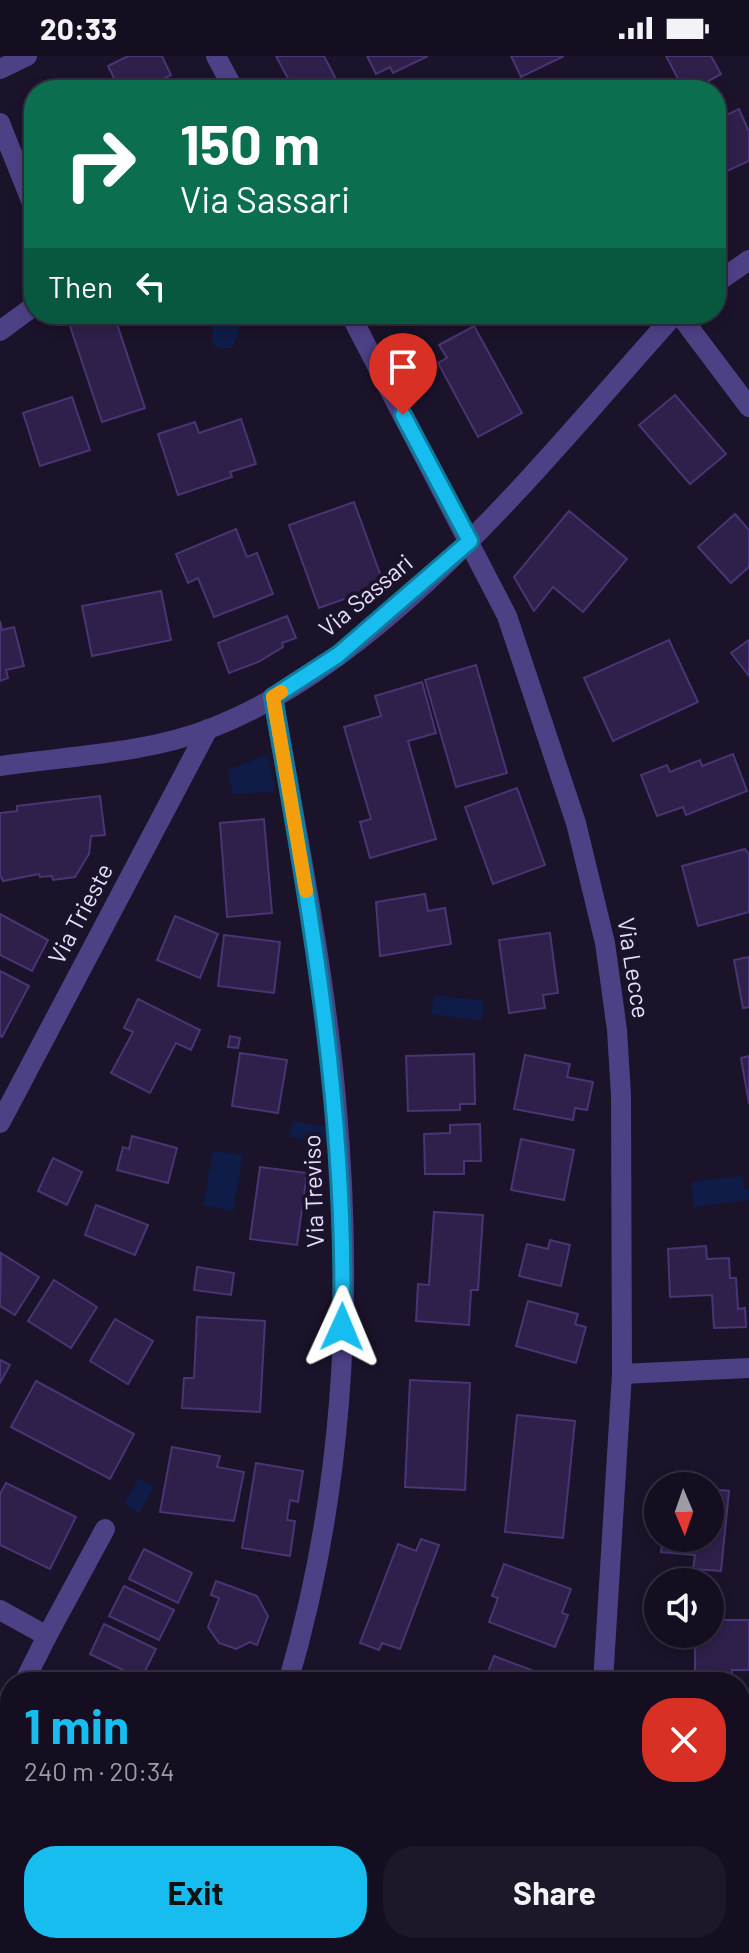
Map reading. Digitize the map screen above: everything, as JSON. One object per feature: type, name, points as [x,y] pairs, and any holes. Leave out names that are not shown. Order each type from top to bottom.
[{"type":"street","points":[[0,69],[27,56]]},
{"type":"street","points":[[216,56],[229,80]]},
{"type":"street","points":[[0,123],[24,183]]},
{"type":"street","points":[[726,276],[749,260]]},
{"type":"street","points":[[0,331],[24,313]]},
{"type":"street","name":"Via Lecce","points":[[355,324],[507,616],[525,663],[586,857],[605,943],[617,1030],[621,1095],[622,1374],[604,1672]]},
{"type":"street","name":"Via Sassari","points":[[0,766],[138,746],[208,729],[273,697],[338,655],[470,541],[668,324]]},
{"type":"street","points":[[685,324],[749,407]]},
{"type":"street","name":"Via Treviso","points":[[273,697],[327,1018],[342,1199],[342,1354],[333,1477],[313,1591],[291,1672]]},
{"type":"street","name":"Via Trieste","points":[[0,1123],[208,729]]},
{"type":"street","points":[[622,1374],[749,1368]]},
{"type":"street","points":[[29,1672],[105,1529]]},
{"type":"street","points":[[0,1610],[47,1636]]},
{"type":"water","points":[[213,324],[238,324],[239,332],[232,348],[220,349],[212,343]]},
{"type":"water","points":[[268,754],[275,792],[233,794],[227,770]]},
{"type":"water","points":[[434,995],[484,1001],[482,1021],[431,1014]]},
{"type":"water","points":[[292,1121],[336,1129],[333,1145],[289,1137]]},
{"type":"water","points":[[213,1150],[243,1155],[233,1211],[203,1206]]},
{"type":"water","points":[[743,1176],[744,1189],[749,1189],[749,1200],[694,1207],[691,1182]]},
{"type":"water","points":[[139,1478],[154,1487],[139,1513],[124,1504]]},
{"type":"building","points":[[128,56],[162,56],[171,75],[161,80],[115,80],[108,66]]},
{"type":"building","points":[[276,56],[324,56],[336,80],[289,80]]},
{"type":"building","points":[[367,56],[428,56],[393,73],[390,67],[376,74]]},
{"type":"building","points":[[511,56],[564,56],[521,77]]},
{"type":"building","points":[[666,56],[711,56],[721,74],[710,80],[679,80]]},
{"type":"building","points":[[739,109],[749,132],[749,161],[726,172],[726,115]]},
{"type":"building","points":[[69,324],[117,324],[145,408],[102,422]]},
{"type":"building","points":[[474,326],[522,413],[478,437],[438,363],[447,358],[439,345]]},
{"type":"building","points":[[675,395],[726,454],[690,484],[639,425]]},
{"type":"building","points":[[72,397],[90,450],[40,466],[23,413]]},
{"type":"building","points":[[241,419],[256,464],[230,472],[232,477],[178,495],[158,434],[195,422],[199,433]]},
{"type":"building","points":[[354,502],[384,585],[319,608],[289,525]]},
{"type":"building","points":[[569,511],[627,559],[583,612],[553,587],[534,611],[514,577]]},
{"type":"building","points":[[735,514],[749,530],[749,567],[731,583],[698,547]]},
{"type":"building","points":[[236,529],[247,557],[257,553],[273,594],[214,617],[198,578],[188,583],[176,554]]},
{"type":"building","points":[[161,591],[171,640],[92,656],[82,606]]},
{"type":"building","points":[[287,616],[296,638],[282,643],[283,647],[258,662],[229,673],[218,643]]},
{"type":"building","points":[[0,621],[2,630],[14,627],[24,666],[6,670],[8,678],[0,681]]},
{"type":"building","points":[[669,640],[698,702],[613,741],[584,678]]},
{"type":"building","points":[[749,640],[749,676],[731,653]]},
{"type":"building","points":[[476,665],[507,773],[456,787],[425,680]]},
{"type":"building","points":[[422,682],[436,733],[408,741],[436,839],[370,858],[360,822],[371,819],[344,727],[381,716],[375,696]]},
{"type":"building","points":[[733,754],[747,791],[686,815],[683,807],[657,816],[641,775],[667,765],[670,772],[700,760],[702,766]]},
{"type":"building","points":[[517,788],[545,865],[493,884],[465,807]]},
{"type":"building","points":[[100,796],[105,835],[91,836],[89,854],[75,877],[53,880],[52,876],[40,877],[39,874],[3,881],[0,875],[0,813],[17,811],[17,806]]},
{"type":"building","points":[[264,819],[272,913],[227,917],[220,823]]},
{"type":"building","points":[[745,849],[749,855],[749,912],[698,926],[682,866]]},
{"type":"building","points":[[425,894],[428,911],[445,908],[451,944],[380,956],[376,902]]},
{"type":"building","points":[[0,914],[48,940],[32,971],[0,955]]},
{"type":"building","points":[[175,916],[218,934],[200,978],[157,960]]},
{"type":"building","points":[[550,933],[558,993],[543,995],[545,1008],[509,1013],[499,940]]},
{"type":"building","points":[[224,935],[280,942],[274,993],[218,986]]},
{"type":"building","points":[[749,957],[749,1007],[743,1008],[734,960]]},
{"type":"building","points":[[0,971],[29,986],[2,1037],[0,1036]]},
{"type":"building","points":[[138,999],[200,1030],[191,1050],[176,1043],[150,1093],[111,1073],[133,1032],[124,1028]]},
{"type":"building","points":[[230,1036],[240,1038],[238,1048],[228,1047]]},
{"type":"building","points":[[240,1053],[287,1060],[278,1113],[232,1106]]},
{"type":"building","points":[[474,1054],[475,1104],[460,1104],[460,1110],[408,1111],[406,1056]]},
{"type":"building","points":[[525,1055],[570,1064],[567,1077],[593,1082],[587,1110],[575,1108],[573,1120],[514,1109]]},
{"type":"building","points":[[749,1056],[749,1104],[741,1058]]},
{"type":"building","points":[[480,1124],[481,1161],[464,1161],[464,1174],[425,1174],[424,1134],[450,1133],[450,1125]]},
{"type":"building","points":[[132,1136],[177,1148],[168,1183],[117,1170],[123,1147],[129,1149]]},
{"type":"building","points":[[521,1139],[574,1150],[564,1200],[511,1190]]},
{"type":"building","points":[[53,1158],[82,1172],[67,1205],[38,1191]]},
{"type":"building","points":[[260,1167],[307,1173],[297,1245],[250,1239]]},
{"type":"building","points":[[96,1205],[148,1225],[135,1255],[85,1235]]},
{"type":"building","points":[[434,1212],[483,1215],[478,1290],[471,1290],[469,1325],[416,1321],[418,1284],[429,1285]]},
{"type":"building","points":[[550,1240],[570,1245],[561,1286],[519,1276],[527,1244],[548,1249]]},
{"type":"building","points":[[706,1246],[707,1259],[729,1258],[730,1278],[736,1278],[738,1309],[745,1308],[746,1327],[714,1328],[712,1295],[670,1297],[668,1249]]},
{"type":"building","points":[[1,1253],[39,1277],[15,1315],[0,1306]]},
{"type":"building","points":[[197,1267],[234,1273],[231,1295],[194,1290]]},
{"type":"building","points":[[54,1280],[97,1307],[71,1348],[28,1321]]},
{"type":"building","points":[[528,1301],[578,1314],[575,1324],[586,1327],[576,1363],[516,1346]]},
{"type":"building","points":[[197,1317],[265,1321],[260,1412],[182,1408],[184,1378],[194,1378]]},
{"type":"building","points":[[115,1319],[153,1341],[128,1384],[90,1361]]},
{"type":"building","points":[[0,1360],[10,1365],[0,1383]]},
{"type":"building","points":[[410,1380],[470,1383],[465,1490],[405,1487]]},
{"type":"building","points":[[36,1381],[134,1434],[110,1479],[11,1427]]},
{"type":"building","points":[[517,1415],[575,1421],[563,1538],[505,1532]]},
{"type":"building","points":[[172,1447],[220,1456],[217,1467],[244,1472],[234,1521],[160,1512]]},
{"type":"building","points":[[256,1463],[303,1471],[298,1502],[290,1500],[287,1520],[295,1521],[290,1556],[242,1548]]},
{"type":"building","points":[[6,1483],[76,1517],[50,1569],[0,1545],[0,1494]]},
{"type":"building","points":[[724,1490],[729,1491],[724,1541]]},
{"type":"building","points":[[421,1539],[439,1545],[400,1649],[382,1643],[379,1650],[360,1643],[398,1544],[416,1551]]},
{"type":"building","points":[[144,1549],[192,1573],[178,1603],[129,1579]]},
{"type":"building","points":[[661,1552],[723,1552],[721,1568],[693,1568],[695,1555]]},
{"type":"building","points":[[504,1564],[571,1589],[562,1613],[568,1615],[555,1647],[489,1622],[498,1598],[492,1596]]},
{"type":"building","points":[[216,1581],[257,1596],[268,1616],[257,1645],[250,1642],[236,1649],[219,1643],[208,1627],[219,1598],[211,1595]]},
{"type":"building","points":[[124,1586],[174,1610],[159,1640],[109,1616]]},
{"type":"building","points":[[724,1620],[749,1620],[749,1670],[695,1672],[695,1648],[724,1648]]},
{"type":"building","points":[[104,1624],[156,1649],[144,1672],[127,1672],[90,1654]]},
{"type":"building","points":[[494,1656],[537,1672],[488,1672]]},
{"type":"slow traffic","points":[[281,692],[273,697],[306,891]]},
{"type":"route","points":[[342,1327],[342,1199],[336,1097],[321,975],[273,697],[338,655],[470,541],[403,415]]}]
